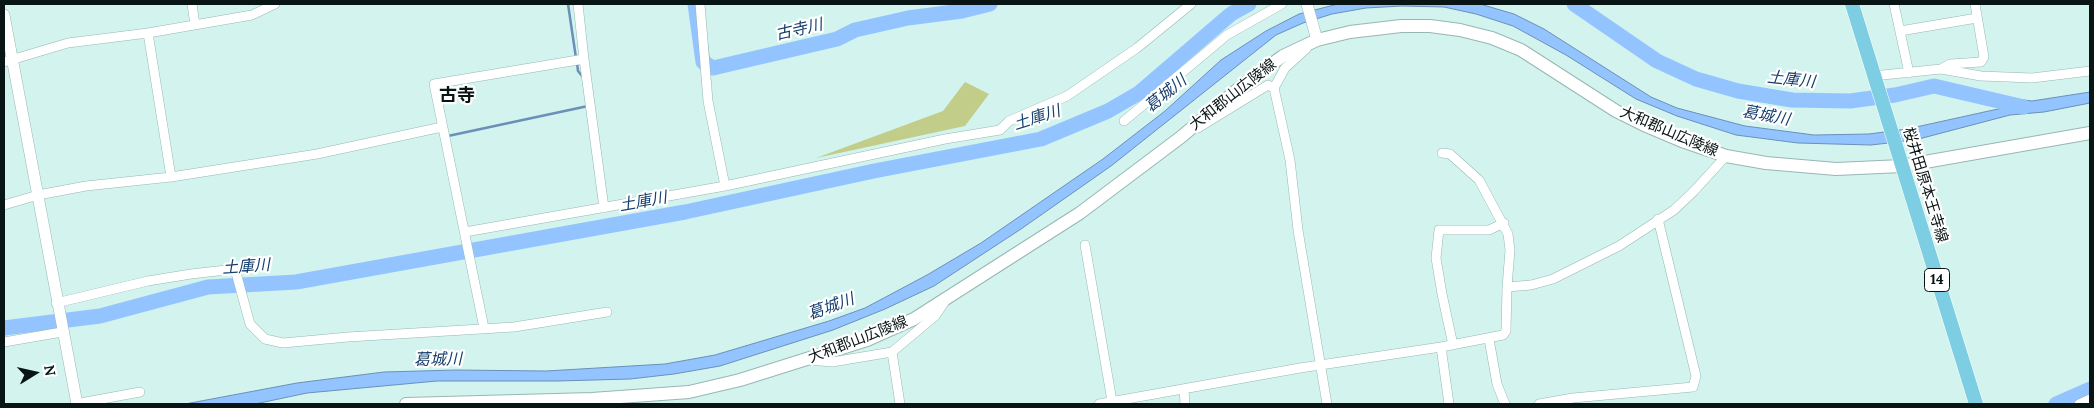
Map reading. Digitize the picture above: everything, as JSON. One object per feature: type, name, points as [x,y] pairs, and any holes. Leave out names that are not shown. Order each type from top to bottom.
[{"type":"main road","name":"桜井田原本王寺線","points":[[1852,4],[1976,404]]},
{"type":"main road","name":"大和郡山広陵線","points":[[406,404],[592,399],[689,392],[807,360],[893,330],[948,298],[1080,213],[1182,137],[1264,69],[1283,56],[1317,40],[1350,32],[1401,26],[1430,26],[1460,30],[1492,38],[1521,50],[1616,110],[1682,141],[1726,156],[1803,167],[1866,168],[1900,161],[2090,133]]},
{"type":"street","points":[[192,4],[194,25]]},
{"type":"street","points":[[8,61],[68,43],[148,33],[252,15],[275,4]]},
{"type":"street","points":[[578,4],[604,208]]},
{"type":"street","points":[[700,4],[708,101],[726,186]]},
{"type":"street","points":[[466,236],[726,186],[1000,130],[1009,121],[1067,96],[1137,48],[1191,4]]},
{"type":"street","points":[[1124,121],[1227,35],[1282,4]]},
{"type":"street","points":[[1307,4],[1317,40],[1285,68],[1274,88],[1290,160],[1298,230],[1319,366],[1327,404]]},
{"type":"street","points":[[1894,4],[1909,73]]},
{"type":"street","points":[[1940,69],[1950,64],[1980,62],[1984,57],[1974,4]]},
{"type":"street","points":[[4,15],[8,61],[38,195],[76,404],[140,392]]},
{"type":"street","points":[[1900,31],[1977,18]]},
{"type":"street","points":[[148,33],[171,177]]},
{"type":"street","points":[[484,328],[434,84],[584,59]]},
{"type":"street","points":[[1874,79],[1940,69],[1981,76],[2032,78],[2090,71]]},
{"type":"street","points":[[1182,137],[1215,119],[1268,85],[1274,88]]},
{"type":"street","points":[[4,205],[38,195],[86,186],[171,177],[317,154],[442,127]]},
{"type":"street","points":[[1099,404],[1489,339],[1503,335],[1506,331],[1510,250],[1508,234],[1504,223],[1479,180],[1450,154],[1442,153]]},
{"type":"street","points":[[1507,287],[1532,285],[1553,279],[1618,246],[1674,210],[1726,156]]},
{"type":"street","points":[[1539,404],[1573,398],[1693,387],[1696,376],[1658,219]]},
{"type":"street","points":[[1453,345],[1436,258],[1439,230],[1488,230],[1504,223]]},
{"type":"street","points":[[1084,246],[1112,401]]},
{"type":"street","points":[[56,302],[148,281],[235,269],[250,324],[265,339],[283,343],[514,327],[607,312]]},
{"type":"street","points":[[807,360],[832,362],[892,352],[936,316],[948,298]]},
{"type":"street","points":[[4,342],[62,332]]},
{"type":"street","points":[[1489,339],[1497,384],[1505,404]]},
{"type":"street","points":[[1441,347],[1449,404]]},
{"type":"street","points":[[892,352],[900,404]]},
{"type":"street","points":[[1184,389],[1185,404]]},
{"type":"street","points":[[570,404],[592,399]]},
{"type":"street","points":[[2079,404],[2090,399]]},
{"type":"green space","points":[[965,82],[989,94],[965,126],[816,158],[943,111]]},
{"type":"water","points":[[1338,4],[1480,4],[1514,14],[1544,29],[1651,97],[1677,108],[1745,126],[1814,135],[1869,134],[1907,129],[2007,107],[2009,98],[2032,101],[2090,92],[2090,103],[2044,112],[2010,115],[1915,140],[1871,145],[1798,143],[1736,135],[1677,116],[1636,99],[1566,55],[1513,26],[1476,14],[1444,7],[1402,6],[1366,8],[1332,14],[1303,23],[1276,35],[1111,166],[1021,229],[934,286],[885,309],[833,330],[720,366],[674,374],[630,379],[437,381],[307,393],[255,404],[185,404],[297,383],[384,372],[456,370],[546,371],[665,364],[715,355],[829,321],[865,308],[927,275],[981,243],[1103,159],[1165,111],[1221,60],[1266,31],[1299,14]]},
{"type":"waterway","points":[[568,4],[576,58]]},
{"type":"waterway","name":"古寺川","points":[[695,4],[703,62],[713,68],[837,39],[855,30],[908,18],[962,11],[990,4]]},
{"type":"waterway","name":"土庫川","points":[[4,328],[100,316],[208,287],[296,282],[685,212],[874,171],[1041,139],[1108,111],[1139,93],[1231,14],[1249,4]]},
{"type":"waterway","name":"土庫川","points":[[1574,4],[1657,61],[1696,79],[1738,91],[1792,100],[1850,101],[1895,95],[1934,86],[2024,107]]},
{"type":"waterway","points":[[577,63],[578,71],[582,76]]},
{"type":"waterway","points":[[448,136],[588,106]]},
{"type":"waterway","points":[[2056,404],[2090,389]]},
{"type":"district","name":"古寺","points":[[457,96]]},
{"type":"water label","name":"葛城川","points":[[1166,94]]},
{"type":"water label","name":"葛城川","points":[[1766,116]]},
{"type":"water label","name":"葛城川","points":[[831,307]]},
{"type":"water label","name":"葛城川","points":[[438,360]]}]
